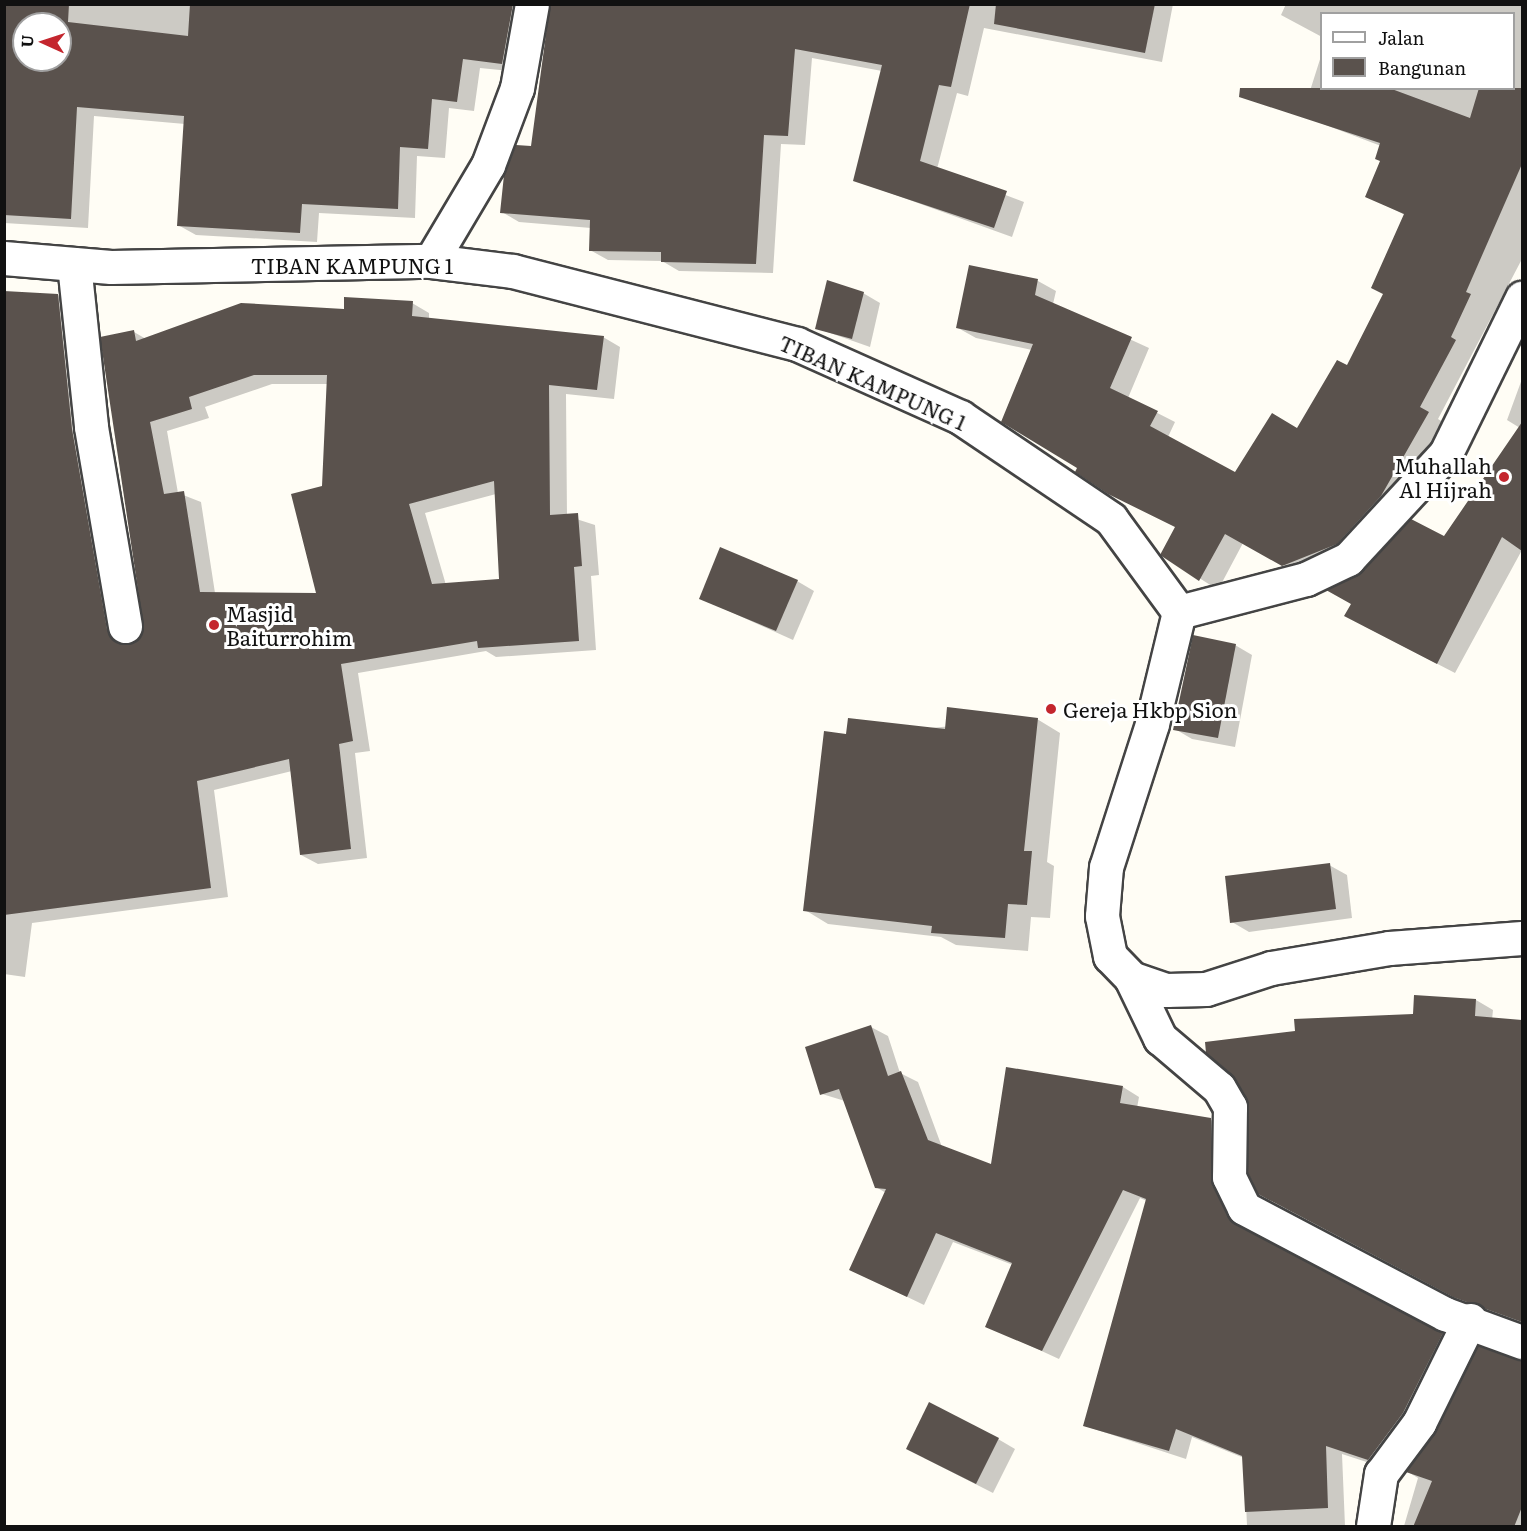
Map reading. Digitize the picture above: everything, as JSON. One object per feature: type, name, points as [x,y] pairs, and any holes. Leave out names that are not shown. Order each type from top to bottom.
[{"type":"street","points":[[431,261],[488,165],[517,88],[532,4]]},
{"type":"street","name":"TIBAN KAMPUNG 1","points":[[4,258],[74,264],[431,261],[513,271],[796,344],[960,417],[1111,519],[1179,612]]},
{"type":"street","points":[[74,264],[91,427],[125,626]]},
{"type":"street","points":[[1522,298],[1446,453],[1348,559],[1306,579],[1179,612],[1152,724],[1106,867],[1102,916],[1110,956],[1131,978],[1160,1038],[1219,1088],[1230,1107],[1229,1177],[1244,1208],[1445,1314],[1470,1320],[1522,1342]]},
{"type":"street","points":[[1131,978],[1166,990],[1206,989],[1271,968],[1389,948],[1522,938]]},
{"type":"street","points":[[1373,1527],[1381,1474],[1419,1423],[1470,1320]]},
{"type":"building","points":[[4,4],[69,4],[69,12],[12,12],[12,72],[72,72],[72,22],[188,36],[190,4],[513,4],[502,64],[463,59],[457,102],[432,99],[428,149],[400,147],[398,209],[302,204],[300,233],[177,226],[184,116],[77,107],[71,219],[4,215]]},
{"type":"building","points":[[550,4],[970,4],[951,87],[939,85],[920,161],[1007,191],[994,228],[853,181],[882,65],[795,49],[788,136],[764,135],[756,264],[661,262],[661,252],[589,251],[590,220],[500,213],[504,175],[516,145],[531,146]]},
{"type":"building","points":[[996,4],[1155,4],[1145,53],[994,24]]},
{"type":"building","points":[[1240,88],[1394,90],[1470,118],[1478,90],[1522,88],[1522,164],[1466,292],[1471,294],[1451,337],[1456,340],[1420,407],[1429,412],[1381,496],[1337,544],[1282,566],[1225,534],[1199,581],[1160,555],[1175,527],[1108,494],[1075,472],[1077,468],[1001,422],[1033,344],[956,328],[969,265],[1038,279],[1035,295],[1132,337],[1110,388],[1158,411],[1150,426],[1235,472],[1272,413],[1297,428],[1337,360],[1347,365],[1383,294],[1371,288],[1404,214],[1365,197],[1380,161],[1375,159],[1380,143],[1239,97]]},
{"type":"building","points":[[827,280],[864,292],[852,339],[815,329]]},
{"type":"building","points":[[4,291],[58,294],[72,429],[107,629],[111,638],[128,645],[137,640],[143,623],[100,337],[134,330],[136,341],[241,303],[344,309],[344,297],[413,301],[412,316],[604,336],[597,390],[549,385],[550,515],[578,513],[582,566],[574,567],[579,641],[478,648],[477,641],[341,664],[353,741],[339,744],[351,849],[300,855],[289,759],[197,781],[211,888],[4,915]],"holes":[[[254,375],[327,375],[322,486],[291,494],[316,593],[200,592],[184,491],[164,494],[150,422],[192,409],[189,397]],[[494,481],[499,579],[432,584],[409,504]]]},
{"type":"building","points":[[1522,422],[1522,551],[1502,537],[1437,664],[1344,616],[1351,604],[1326,590],[1361,572],[1411,519],[1444,536]]},
{"type":"building","points":[[720,547],[798,580],[776,631],[699,599]]},
{"type":"building","points":[[1193,635],[1236,644],[1218,738],[1173,730]]},
{"type":"building","points":[[947,707],[1038,718],[1024,851],[1032,851],[1027,905],[1008,904],[1005,938],[931,933],[932,926],[803,911],[824,731],[846,734],[848,718],[945,729]]},
{"type":"building","points":[[1330,863],[1336,909],[1230,923],[1225,876]]},
{"type":"building","points":[[1414,995],[1476,999],[1475,1016],[1522,1020],[1522,1322],[1453,1297],[1258,1194],[1248,1173],[1246,1098],[1231,1074],[1206,1053],[1205,1042],[1295,1031],[1294,1019],[1413,1014]]},
{"type":"building","points":[[871,1025],[888,1076],[901,1071],[928,1140],[991,1164],[1006,1067],[1123,1086],[1120,1103],[1211,1118],[1212,1185],[1235,1224],[1443,1333],[1403,1413],[1368,1460],[1326,1446],[1328,1508],[1245,1512],[1242,1456],[1176,1429],[1169,1451],[1083,1426],[1146,1199],[1123,1190],[1042,1351],[985,1327],[1012,1263],[936,1233],[907,1297],[849,1270],[886,1189],[875,1188],[839,1089],[820,1095],[805,1047]]},
{"type":"building","points":[[1478,1346],[1522,1360],[1522,1507],[1514,1527],[1413,1527],[1432,1481],[1406,1472],[1436,1431]]},
{"type":"building","points":[[929,1402],[999,1438],[976,1484],[906,1449]]},
{"type":"place","name":"Muhallah Al Hijrah","points":[[1504,477]]},
{"type":"place","name":"Masjid Baiturrohim","points":[[214,625]]},
{"type":"place","name":"Gereja Hkbp Sion","points":[[1051,709]]}]
